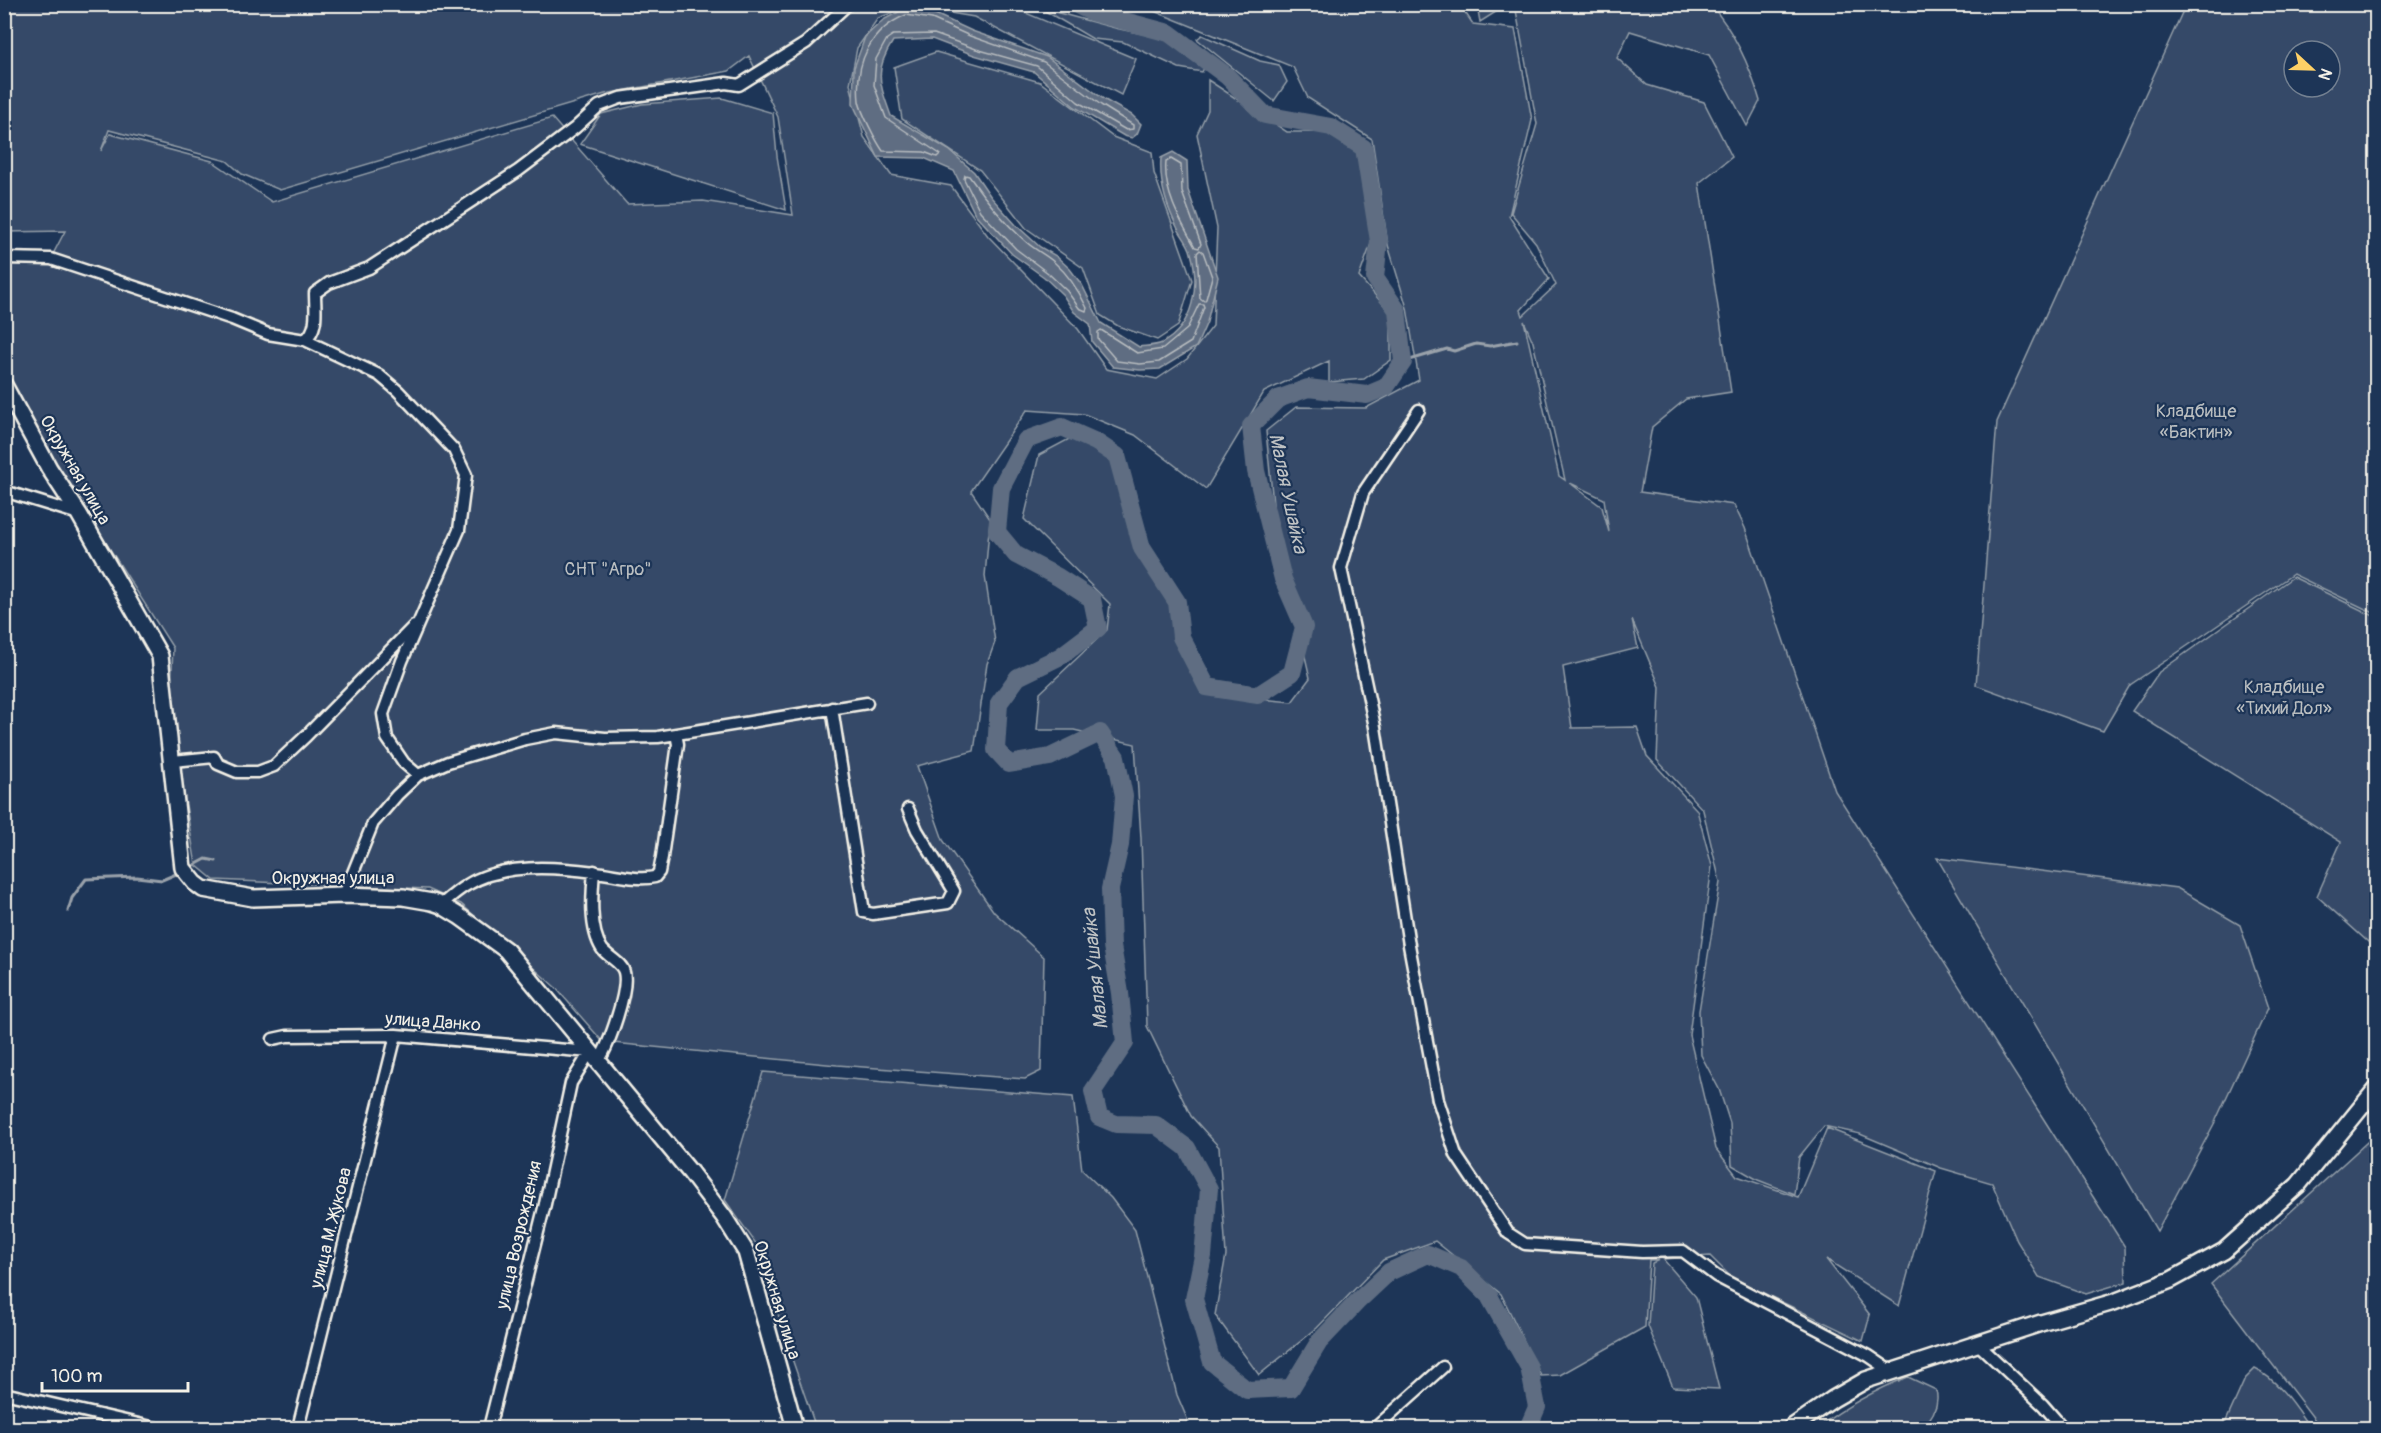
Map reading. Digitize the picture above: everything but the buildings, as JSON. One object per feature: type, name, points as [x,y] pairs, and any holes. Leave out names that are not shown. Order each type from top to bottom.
[{"type":"street","points":[[305,340],[311,335],[315,326],[315,293],[329,284],[369,268],[518,171],[575,128],[599,106],[620,98],[726,83],[739,85],[806,43],[848,4]]},
{"type":"street","points":[[4,258],[51,259],[232,319],[268,334],[305,340],[379,375],[398,391],[454,450],[466,475],[459,530],[402,661],[383,714],[387,738],[404,763],[418,775]]},
{"type":"street","name":"Окружная улица","points":[[4,385],[49,468],[79,514],[160,656],[183,868],[203,889],[253,898],[344,895],[403,897],[441,905],[506,950],[690,1172],[724,1217],[746,1252],[795,1428]]},
{"type":"street","points":[[1419,410],[1363,493],[1341,568],[1375,728],[1409,945],[1437,1101],[1456,1155],[1508,1233],[1525,1244],[1642,1252],[1683,1251],[1716,1276],[1869,1356],[1891,1371]]},
{"type":"street","points":[[4,491],[79,514]]},
{"type":"street","points":[[173,761],[214,757],[218,764],[237,771],[258,772],[274,766],[422,616]]},
{"type":"street","points":[[344,895],[373,824],[397,795],[418,775],[448,762],[514,742],[556,733],[630,738],[676,734],[867,703]]},
{"type":"street","points":[[832,708],[864,912],[873,914],[948,903],[952,898],[954,891],[916,830],[908,808]]},
{"type":"street","points":[[441,905],[468,884],[505,871],[551,869],[594,871],[646,879],[655,877],[659,872],[678,744],[676,734]]},
{"type":"street","name":"улица Возрождения","points":[[489,1428],[571,1083],[594,1056],[606,1049],[624,990],[623,968],[602,948],[594,926],[594,871]]},
{"type":"street","name":"улица Данко","points":[[273,1039],[287,1036],[396,1035],[594,1056]]},
{"type":"street","name":"улица М. Жукова","points":[[298,1428],[396,1035]]},
{"type":"street","points":[[1791,1428],[1866,1380],[2114,1302],[2171,1280],[2224,1251],[2298,1185],[2376,1089]]},
{"type":"street","points":[[1978,1344],[2043,1405],[2063,1428]]},
{"type":"street","points":[[1375,1428],[1443,1367]]},
{"type":"street","points":[[4,1392],[156,1428]]},
{"type":"green space","points":[[1477,4],[1507,5],[1480,22]]},
{"type":"green space","name":"Кладбище «Бактин»","points":[[2186,4],[2376,5],[2376,614],[2293,574],[2130,685],[2103,731],[1976,685],[1997,422]]},
{"type":"green space","name":"СНТ \"Агро\"","points":[[4,5],[1013,5],[1016,9],[1136,59],[1121,95],[974,17],[909,6],[878,18],[857,48],[850,84],[864,137],[891,175],[951,186],[988,236],[1078,329],[1106,369],[1157,379],[1187,359],[1213,326],[1217,228],[1197,134],[1208,110],[1208,80],[1287,132],[1329,132],[1359,152],[1372,241],[1359,277],[1391,313],[1391,360],[1364,379],[1329,382],[1329,361],[1264,392],[1206,489],[1135,435],[1084,414],[1027,410],[971,491],[990,519],[985,576],[995,642],[987,664],[974,751],[917,766],[943,840],[994,912],[1044,957],[1041,1071],[1025,1079],[837,1065],[603,1042],[555,987],[461,904],[428,889],[214,880],[196,865],[170,710],[173,648],[94,524],[82,513],[5,373],[5,263],[43,264],[53,254],[65,231],[5,232]],"holes":[[[749,56],[778,117],[793,215],[703,201],[627,204],[552,118],[272,202],[212,161],[110,134],[101,151],[109,130],[227,161],[242,174],[280,190],[605,94],[729,71]]]},
{"type":"green space","points":[[1139,5],[1460,5],[1473,24],[1515,29],[1532,120],[1509,216],[1549,279],[1521,310],[1523,316],[1556,285],[1536,243],[1511,213],[1537,124],[1515,5],[1711,5],[1727,27],[1752,75],[1760,101],[1747,126],[1709,55],[1630,31],[1617,58],[1647,85],[1704,102],[1732,157],[1699,183],[1731,392],[1686,399],[1652,427],[1640,492],[1734,505],[1745,528],[1835,791],[2125,1247],[2126,1282],[2086,1294],[2039,1277],[2017,1241],[1992,1183],[1941,1168],[1860,1134],[1824,1126],[1799,1157],[1794,1194],[1758,1180],[1732,1165],[1730,1123],[1719,1089],[1701,1055],[1699,1011],[1720,882],[1703,810],[1657,760],[1660,687],[1632,620],[1638,648],[1563,667],[1572,728],[1637,727],[1647,756],[1697,810],[1712,866],[1689,1035],[1716,1149],[1737,1176],[1798,1197],[1827,1128],[1936,1171],[1899,1306],[1826,1259],[1870,1315],[1863,1341],[1732,1278],[1710,1256],[1663,1259],[1696,1297],[1719,1389],[1673,1387],[1648,1326],[1652,1263],[1659,1260],[1649,1260],[1645,1327],[1560,1375],[1541,1376],[1501,1294],[1435,1241],[1383,1260],[1317,1328],[1259,1375],[1215,1315],[1226,1255],[1219,1147],[1191,1116],[1147,1026],[1141,838],[1135,744],[1074,730],[1037,730],[1040,693],[1107,630],[1110,604],[1024,519],[1039,455],[1071,438],[1111,458],[1129,510],[1172,596],[1201,693],[1292,702],[1310,678],[1275,525],[1266,431],[1296,407],[1366,408],[1419,380],[1407,308],[1388,245],[1372,139],[1308,98],[1293,67]],"holes":[[[1524,321],[1533,342],[1565,480],[1559,476]],[[1570,483],[1604,499],[1609,532],[1602,507]]]},
{"type":"green space","points":[[1040,8],[1166,39],[1204,68],[1202,72],[1179,68],[1123,42],[1093,39]]},
{"type":"green space","points":[[1202,35],[1260,61],[1279,65],[1287,82],[1274,101],[1197,39]]},
{"type":"green space","points":[[936,52],[1040,82],[1113,137],[1152,152],[1154,173],[1192,280],[1178,326],[1157,340],[1118,326],[1100,315],[1083,268],[1026,228],[980,170],[902,119],[894,67]]},
{"type":"green space","points":[[722,98],[773,113],[786,210],[580,144],[601,114],[642,104]]},
{"type":"green space","name":"Кладбище «Тихий Дол»","points":[[2293,577],[2376,617],[2376,949],[2317,896],[2341,842],[2132,711],[2159,672]]},
{"type":"green space","points":[[1937,858],[2177,888],[2240,925],[2268,1008],[2215,1122],[2157,1231]]},
{"type":"green space","points":[[763,1072],[1073,1097],[1082,1170],[1111,1198],[1135,1230],[1177,1395],[1191,1428],[816,1428],[757,1245],[725,1200]]},
{"type":"green space","points":[[2376,1134],[2376,1428],[2321,1428],[2211,1284]]},
{"type":"green space","points":[[2255,1369],[2279,1387],[2310,1428],[2223,1428],[2245,1379]]},
{"type":"green space","points":[[1908,1377],[1936,1390],[1937,1401],[1934,1411],[1922,1428],[1817,1428],[1861,1400]]},
{"type":"water","points":[[904,9],[933,13],[972,31],[1047,57],[1105,100],[1132,115],[1141,124],[1137,134],[1132,138],[1124,136],[1075,107],[1034,72],[974,55],[932,39],[893,41],[883,61],[880,78],[891,116],[949,150],[974,172],[991,197],[1016,225],[1040,247],[1056,256],[1070,269],[1082,285],[1101,323],[1139,347],[1160,344],[1173,336],[1188,315],[1192,304],[1194,265],[1187,243],[1167,203],[1162,185],[1161,167],[1161,158],[1173,152],[1187,161],[1188,190],[1218,277],[1207,322],[1196,347],[1160,369],[1140,370],[1113,367],[1092,342],[1090,324],[1074,312],[1063,295],[1044,277],[1012,254],[975,214],[954,171],[924,158],[878,157],[853,104],[854,68],[865,37],[883,20]]},
{"type":"waterway","name":"Малая Ушайка","points":[[1075,4],[1091,12],[1169,33],[1227,76],[1265,115],[1331,127],[1364,148],[1379,241],[1375,278],[1397,310],[1403,362],[1386,387],[1367,395],[1308,388],[1278,399],[1251,426],[1256,471],[1283,579],[1304,627],[1292,673],[1258,695],[1207,687],[1181,637],[1177,602],[1142,548],[1117,456],[1096,442],[1062,427],[1026,440],[1001,488],[997,532],[1016,555],[1058,577],[1092,599],[1098,628],[1061,656],[1018,677],[999,703],[996,750],[1009,764],[1050,757],[1100,733],[1116,757],[1124,796],[1120,845],[1110,889],[1112,946],[1125,1043],[1093,1091],[1099,1117],[1116,1124],[1156,1125],[1187,1148],[1209,1189],[1203,1256],[1194,1299],[1212,1362],[1247,1390],[1291,1388],[1319,1342],[1357,1302],[1389,1272],[1428,1254],[1461,1268],[1489,1296],[1529,1367],[1537,1407],[1528,1428]]},
{"type":"waterway","points":[[1403,362],[1447,349],[1454,351],[1476,344],[1490,346],[1517,341]]},
{"type":"waterway","points":[[193,866],[206,859],[216,861]]},
{"type":"waterway","points":[[68,911],[72,898],[86,879],[137,877],[162,880],[176,874]]}]
